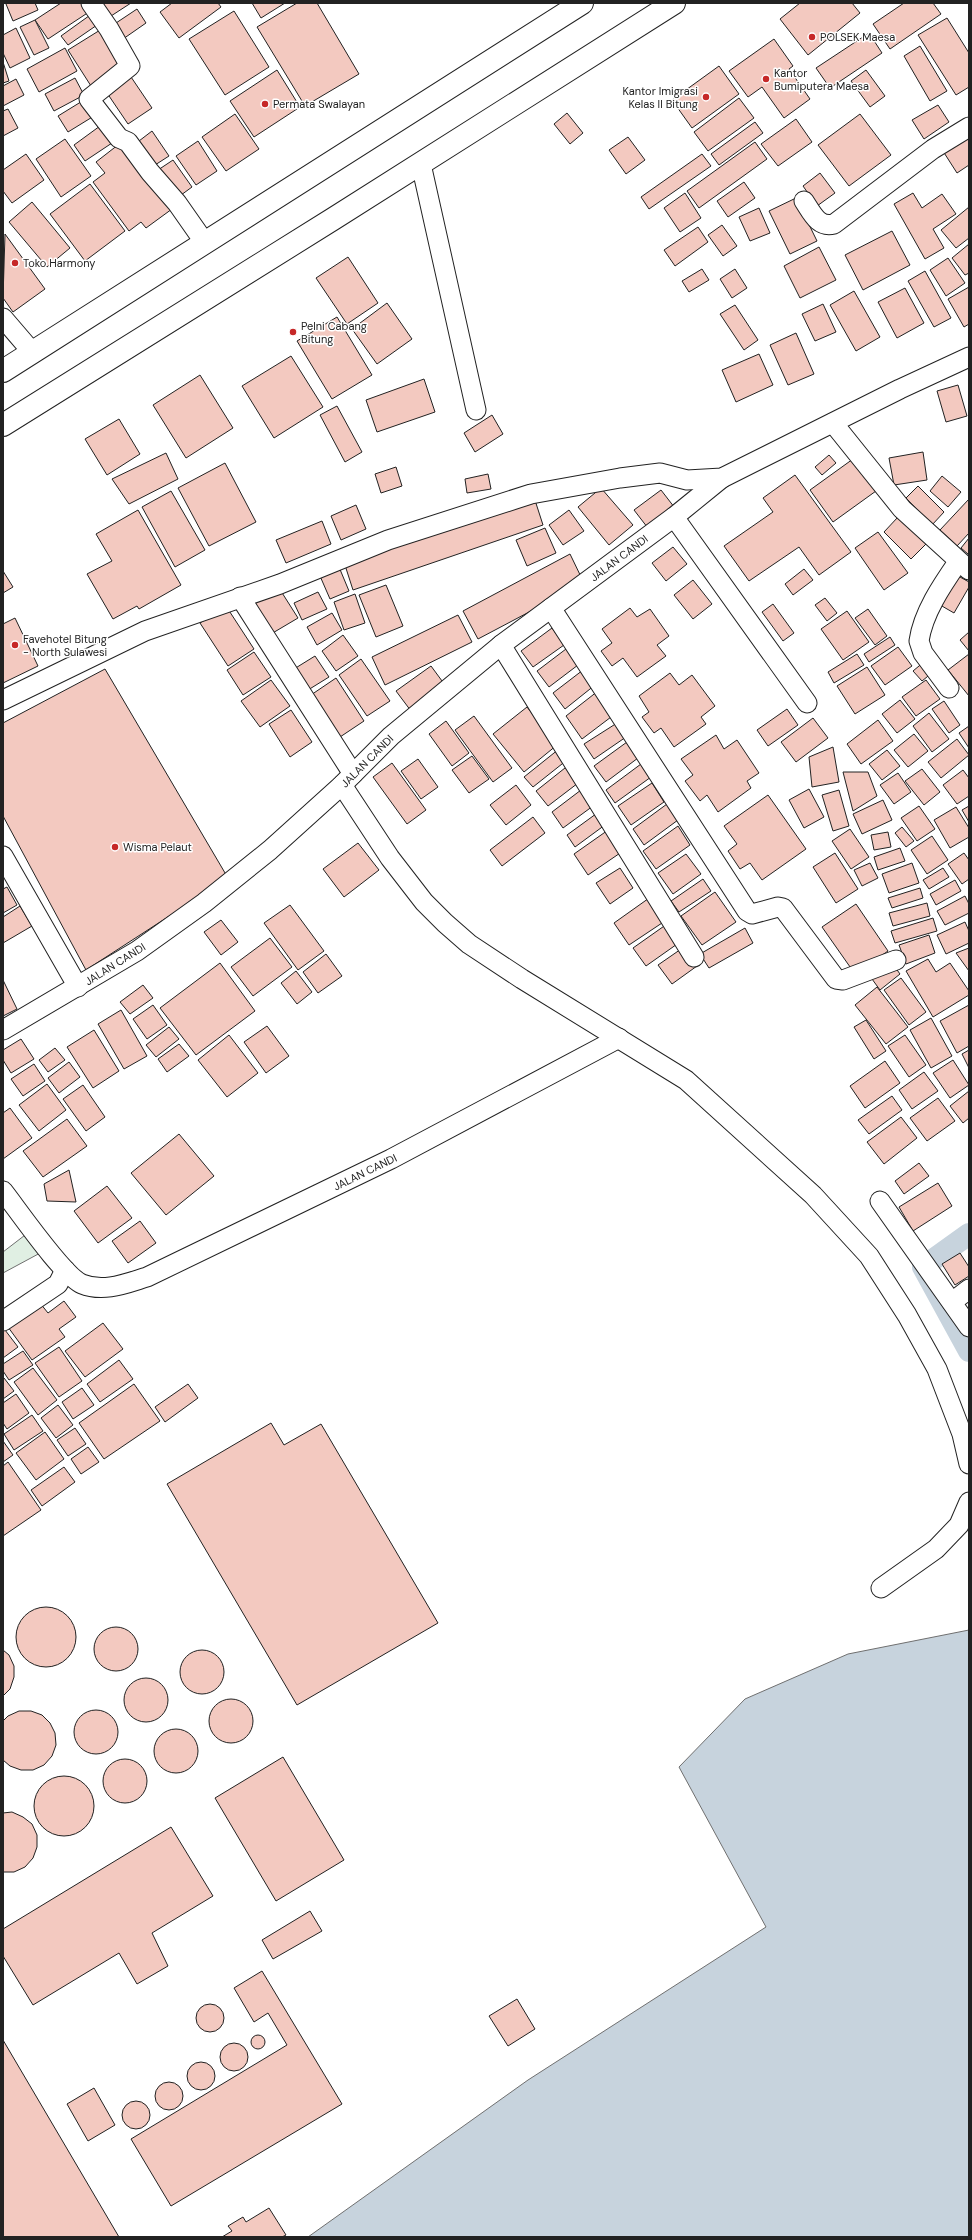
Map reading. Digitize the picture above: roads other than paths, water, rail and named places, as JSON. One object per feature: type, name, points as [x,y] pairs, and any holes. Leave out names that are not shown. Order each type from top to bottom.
[{"type":"highway","points":[[3,372],[582,3]]},
{"type":"highway","points":[[3,425],[421,164],[674,3]]},
{"type":"street","points":[[91,3],[109,29],[130,66],[88,99],[119,138],[128,142],[150,172],[177,203],[205,243]]},
{"type":"street","points":[[804,202],[820,223],[825,225],[834,224],[934,149],[969,127]]},
{"type":"street","points":[[421,164],[476,410]]},
{"type":"street","points":[[3,318],[33,353]]},
{"type":"street","points":[[3,700],[145,631],[280,584],[388,540],[531,494],[620,478],[660,473],[687,480],[722,478],[833,422],[969,357]]},
{"type":"street","points":[[833,422],[902,509],[964,566],[946,579],[930,609],[919,642],[923,653],[949,688]]},
{"type":"street","name":"JALAN CANDI","points":[[3,1030],[137,952],[204,903],[270,850],[347,780],[391,736],[502,645],[674,517],[722,478]]},
{"type":"street","points":[[674,517],[807,703]]},
{"type":"street","points":[[240,597],[347,780],[390,858],[424,902],[469,944],[522,980],[686,1080],[813,1195],[869,1256],[907,1315],[937,1369],[962,1434],[969,1464]]},
{"type":"street","points":[[552,608],[747,911],[752,914],[778,907],[784,908],[836,979],[843,980],[896,960]]},
{"type":"street","points":[[502,645],[694,956]]},
{"type":"street","points":[[3,856],[78,987]]},
{"type":"street","name":"JALAN CANDI","points":[[3,1191],[65,1270],[82,1284],[102,1288],[118,1286],[148,1276],[391,1159],[619,1038]]},
{"type":"street","points":[[880,1201],[969,1327]]},
{"type":"street","points":[[3,1321],[58,1284],[65,1270]]},
{"type":"street","points":[[952,1302],[969,1289]]},
{"type":"street","points":[[881,1588],[936,1549],[959,1525],[969,1502]]},
{"type":"waterway","points":[[969,1234],[923,1267],[969,1351]]},
{"type":"place","name":"POLSEK Maesa","points":[[812,37]]},
{"type":"place","name":"Kantor Bumiputera Maesa","points":[[766,79]]},
{"type":"place","name":"Kantor Imigrasi Kelas II Bitung","points":[[706,97]]},
{"type":"place","name":"Permata Swalayan","points":[[265,104]]},
{"type":"place","name":"Toko Harmony","points":[[15,263]]},
{"type":"place","name":"Pelni Cabang Bitung","points":[[293,332]]},
{"type":"place","name":"Favehotel Bitung - North Sulawesi","points":[[15,645]]},
{"type":"place","name":"Wisma Pelaut","points":[[115,847]]}]
